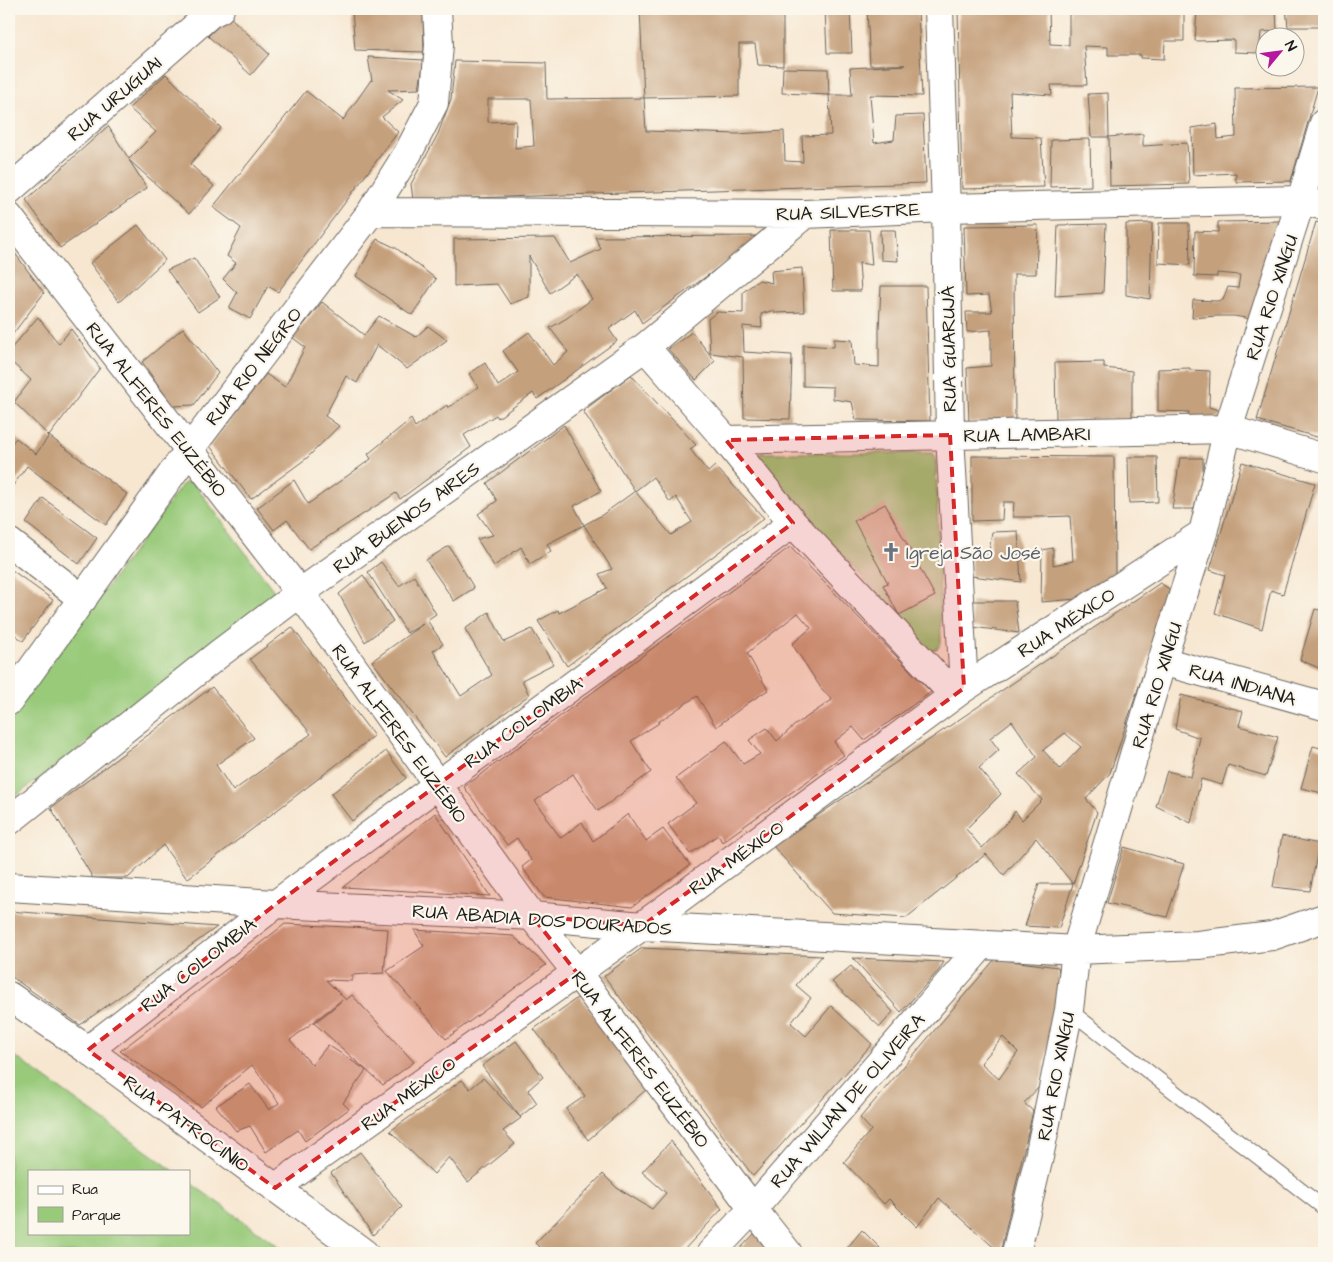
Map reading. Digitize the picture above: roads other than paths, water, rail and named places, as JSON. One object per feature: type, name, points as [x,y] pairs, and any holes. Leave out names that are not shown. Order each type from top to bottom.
[{"type":"street","name":"RUA URUGUAI","points":[[9,190],[210,14],[220,9]]},
{"type":"street","name":"RUA RIO NEGRO","points":[[9,701],[188,450],[371,212],[408,153],[434,103],[439,45],[437,9]]},
{"type":"street","name":"RUA GUARUJÁ","points":[[938,9],[946,208],[950,435],[959,692]]},
{"type":"street","name":"RUA RIO XINGU","points":[[1016,1253],[1039,1157],[1069,1010],[1076,950],[1162,661],[1203,533],[1228,429],[1313,203],[1324,124]]},
{"type":"street","name":"RUA SILVESTRE","points":[[371,212],[805,214],[946,208],[1313,203]]},
{"type":"street","name":"RUA BUENOS AIRES","points":[[9,821],[220,653],[300,593],[644,347],[805,214]]},
{"type":"street","name":"RUA ALFERES EUZÉBIO","points":[[9,217],[300,593],[532,916],[788,1253]]},
{"type":"street","points":[[644,347],[726,440],[792,523],[959,692]]},
{"type":"street","name":"RUA LAMBARI","points":[[726,440],[1228,429],[1324,458]]},
{"type":"street","name":"RUA COLOMBIA","points":[[88,1050],[276,904],[792,523]]},
{"type":"street","name":"RUA MÉXICO","points":[[275,1188],[642,926],[959,692],[1203,533]]},
{"type":"street","points":[[9,542],[83,599]]},
{"type":"street","name":"RUA INDIANA","points":[[1162,661],[1324,706]]},
{"type":"street","name":"RUA ABADIA DOS DOURADOS","points":[[9,887],[276,904],[532,916],[642,926],[1076,950],[1198,945],[1272,936],[1324,918]]},
{"type":"street","name":"RUA WILIAN DE OLIVEIRA","points":[[712,1253],[753,1209],[982,945]]},
{"type":"street","name":"RUA PATROCINIO","points":[[9,996],[88,1050],[364,1253]]},
{"type":"lane","points":[[1069,1010],[1324,1208]]},
{"type":"place","name":"Igreja São José","points":[[891,552]]}]
